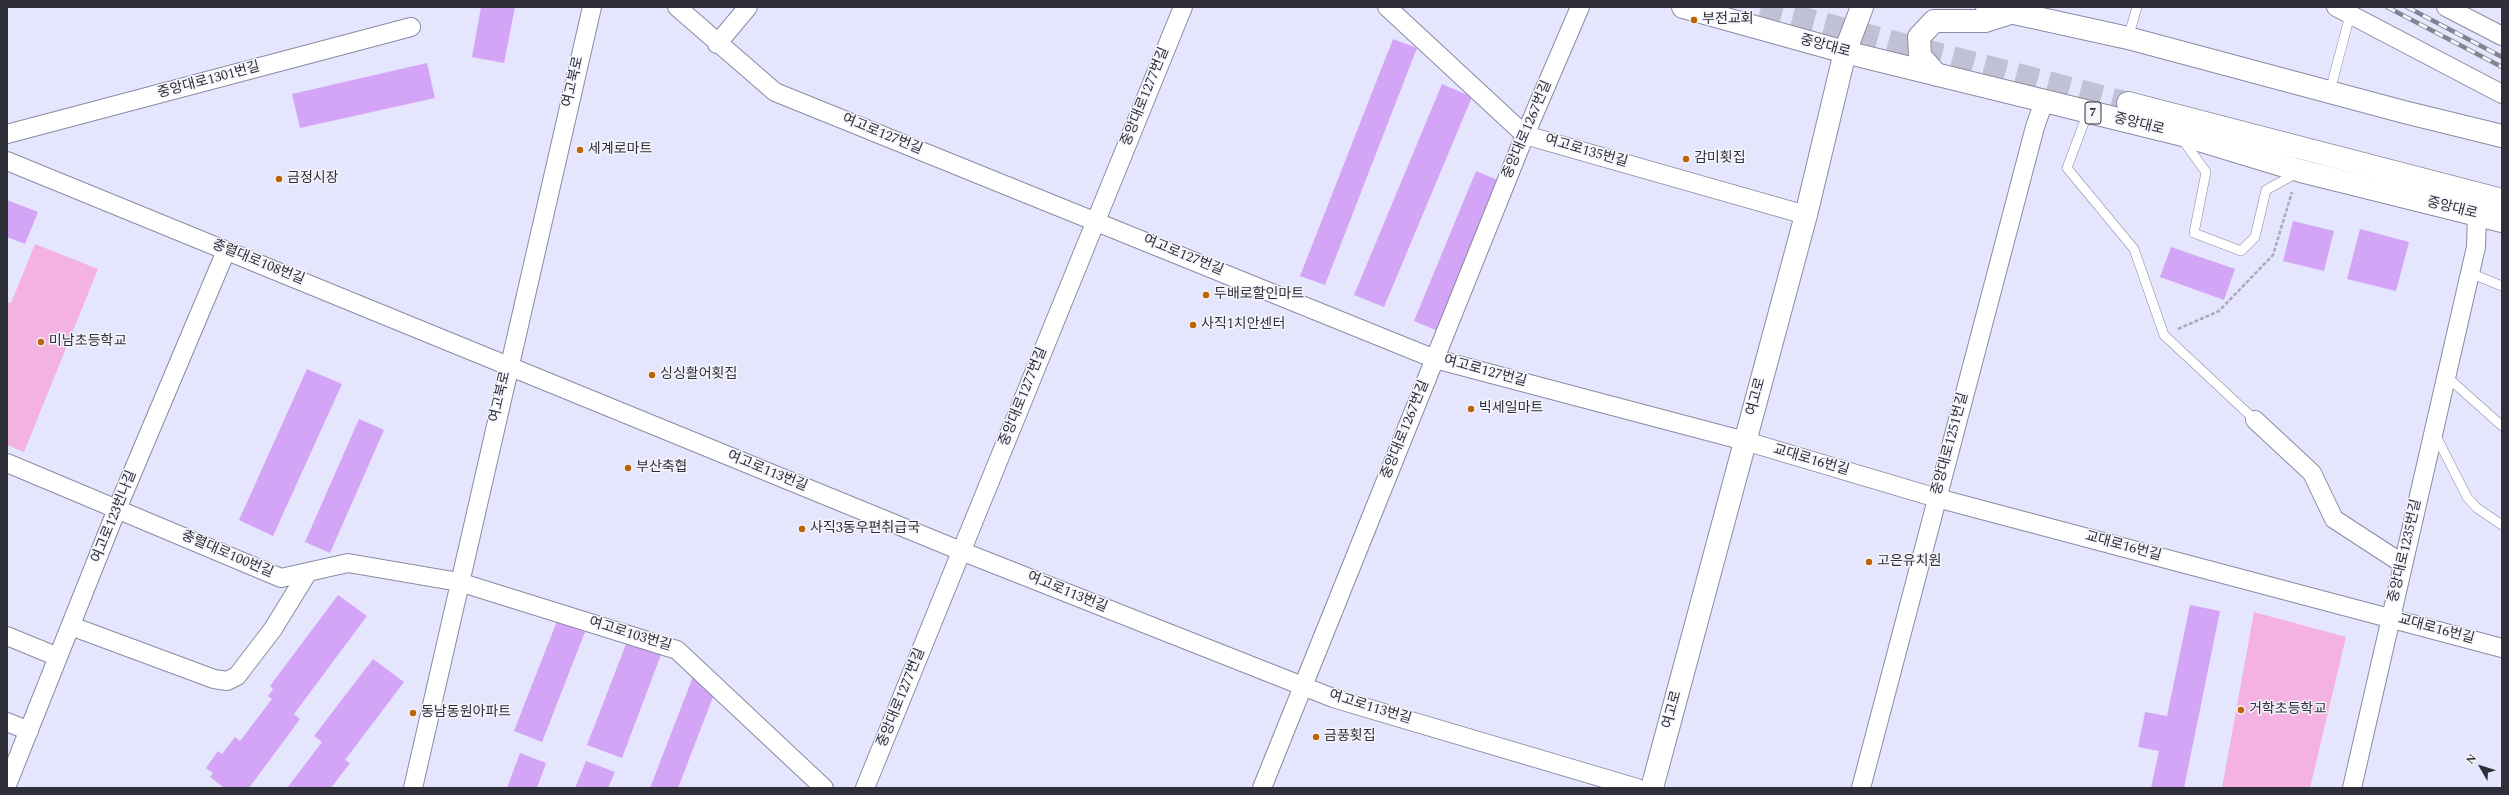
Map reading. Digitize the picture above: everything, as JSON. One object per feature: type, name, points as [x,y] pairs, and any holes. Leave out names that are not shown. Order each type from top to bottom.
[{"type":"main road","name":"중앙대로","points":[[1683,7],[1845,52],[2179,134],[2301,171],[2502,221]]},
{"type":"main road","name":"여고로","points":[[1652,788],[1806,215],[1845,52],[1862,7]]},
{"type":"main road","points":[[1987,7],[2017,9],[2330,91],[2404,112],[2502,136]]},
{"type":"main road","points":[[1937,75],[1920,56],[1919,37],[1934,21],[1985,21],[2017,9]]},
{"type":"main road","points":[[2128,103],[2502,200]]},
{"type":"street","name":"여고북로","points":[[412,788],[458,582],[592,7]]},
{"type":"street","name":"여고로127번길","points":[[678,7],[717,44],[775,92],[1096,220],[1435,359],[1745,441]]},
{"type":"street","points":[[717,44],[748,7]]},
{"type":"street","name":"중앙대로1277번길","points":[[865,788],[1183,7]]},
{"type":"street","name":"여고로135번길","points":[[1386,7],[1525,135],[1806,215]]},
{"type":"street","name":"중앙대로1267번길","points":[[1262,788],[1525,135],[1580,7]]},
{"type":"street","points":[[2446,7],[2502,36]]},
{"type":"street","points":[[2343,11],[2502,94]]},
{"type":"street","name":"중앙대로1301번길","points":[[7,134],[411,27]]},
{"type":"street","name":"중앙대로1251번길","points":[[1861,788],[2033,134],[2044,101]]},
{"type":"street","name":"충렬대로108번길","points":[[7,161],[508,366]]},
{"type":"street","name":"중앙대로1235번길","points":[[2352,788],[2476,246],[2477,215]]},
{"type":"street","name":"여고로123번나길","points":[[7,785],[117,509],[226,251]]},
{"type":"street","name":"여고로113번길","points":[[508,366],[961,551],[1332,698],[1637,788]]},
{"type":"street","points":[[2255,420],[2312,473],[2334,519],[2403,564]]},
{"type":"street","name":"교대로16번길","points":[[1745,441],[1937,498],[2502,648]]},
{"type":"street","name":"충렬대로100번길","points":[[7,464],[280,578],[348,563],[458,582]]},
{"type":"street","points":[[71,626],[214,679],[226,681],[237,676],[273,628],[308,572]]},
{"type":"street","name":"여고로103번길","points":[[458,582],[677,650],[824,788]]},
{"type":"street","points":[[7,636],[58,657]]},
{"type":"street","points":[[7,722],[29,731]]},
{"type":"lane","points":[[2128,38],[2137,7]]},
{"type":"lane","points":[[2330,91],[2343,11]]},
{"type":"lane","points":[[2088,112],[2066,168],[2134,249],[2164,335],[2255,420]]},
{"type":"lane","points":[[2179,134],[2206,172],[2194,233],[2241,250],[2255,237],[2266,190],[2301,171]]},
{"type":"lane","points":[[2470,273],[2502,286]]},
{"type":"lane","points":[[2446,376],[2502,426]]},
{"type":"lane","points":[[2433,430],[2467,497],[2477,508],[2502,525]]},
{"type":"path","points":[[2164,335],[2219,311],[2273,255],[2301,171]]},
{"type":"shaded area","points":[[35,244],[98,269],[24,452],[7,445],[7,302],[11,303]]},
{"type":"shaded area","points":[[2254,612],[2346,637],[2310,788],[2222,788]]},
{"type":"building","points":[[481,7],[515,7],[504,63],[472,57]]},
{"type":"building","points":[[1393,39],[1417,48],[1325,285],[1300,276]]},
{"type":"building","points":[[427,63],[435,98],[300,128],[292,94]]},
{"type":"building","points":[[1442,84],[1472,97],[1384,307],[1354,295]]},
{"type":"building","points":[[1476,171],[1505,183],[1443,333],[1414,321]]},
{"type":"building","points":[[7,200],[38,212],[25,244],[7,237]]},
{"type":"building","points":[[2293,221],[2334,231],[2324,271],[2283,261]]},
{"type":"building","points":[[2360,229],[2409,242],[2396,291],[2347,279]]},
{"type":"building","points":[[2171,247],[2235,269],[2224,300],[2160,277]]},
{"type":"building","points":[[307,369],[342,384],[273,536],[239,520]]},
{"type":"building","points":[[359,419],[384,430],[330,553],[305,542]]},
{"type":"building","points":[[338,595],[367,616],[294,714],[300,719],[249,788],[224,788],[210,777],[213,773],[206,768],[218,751],[222,754],[235,737],[240,741],[272,699],[268,696],[273,689],[270,686]]},
{"type":"building","points":[[2190,605],[2220,611],[2184,788],[2151,788],[2159,751],[2138,747],[2145,712],[2167,716]]},
{"type":"building","points":[[557,621],[585,632],[542,742],[514,731]]},
{"type":"building","points":[[628,639],[662,652],[622,758],[587,745]]},
{"type":"building","points":[[373,659],[404,682],[345,760],[350,763],[331,788],[287,788],[322,742],[314,736]]},
{"type":"building","points":[[694,674],[718,684],[678,788],[650,788]]},
{"type":"building","points":[[520,753],[546,763],[537,788],[507,788]]},
{"type":"building","points":[[586,761],[615,772],[608,788],[575,788]]},
{"type":"tunnel","points":[[1761,7],[2128,103]]},
{"type":"railway","points":[[2387,7],[2502,67]]},
{"type":"railway","points":[[2407,7],[2502,57]]},
{"type":"place","name":"부전교회","points":[[1694,20]]},
{"type":"place","name":"세계로마트","points":[[580,150]]},
{"type":"place","name":"감미횟집","points":[[1686,159]]},
{"type":"place","name":"금정시장","points":[[279,179]]},
{"type":"place","name":"두배로할인마트","points":[[1206,295]]},
{"type":"place","name":"사직1치안센터","points":[[1193,325]]},
{"type":"place","name":"미남초등학교","points":[[41,342]]},
{"type":"place","name":"싱싱활어횟집","points":[[652,375]]},
{"type":"place","name":"빅세일마트","points":[[1471,409]]},
{"type":"place","name":"부산축협","points":[[628,468]]},
{"type":"place","name":"사직3동우편취급국","points":[[802,529]]},
{"type":"place","name":"고은유치원","points":[[1869,562]]},
{"type":"place","name":"거학초등학교","points":[[2241,710]]},
{"type":"place","name":"동남동원아파트","points":[[413,713]]},
{"type":"place","name":"금풍횟집","points":[[1316,737]]}]
